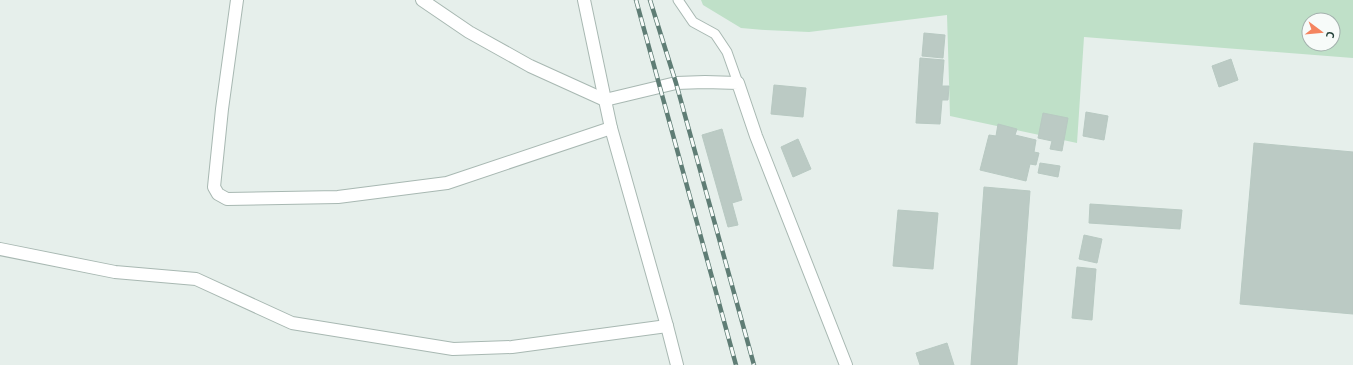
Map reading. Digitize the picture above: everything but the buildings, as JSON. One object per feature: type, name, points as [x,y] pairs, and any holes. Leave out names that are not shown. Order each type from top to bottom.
[{"type":"street","points":[[237,0],[222,109],[214,187],[218,194],[227,199],[338,197],[448,183],[611,128]]},
{"type":"street","points":[[422,0],[469,32],[530,66],[605,100],[676,83],[738,83],[756,136],[846,365]]},
{"type":"street","points":[[584,0],[611,128],[677,365]]},
{"type":"street","points":[[0,249],[114,272],[196,279],[292,323],[453,349],[512,347],[667,326]]},
{"type":"lane","points":[[678,0],[693,22],[715,34],[727,52],[738,83]]},
{"type":"green space","points":[[701,0],[1353,0],[1353,58],[1084,37],[1077,143],[950,116],[947,15],[809,32],[741,28],[703,5]]},
{"type":"railway","points":[[636,0],[736,365]]},
{"type":"railway","points":[[650,0],[676,83],[754,365]]}]
